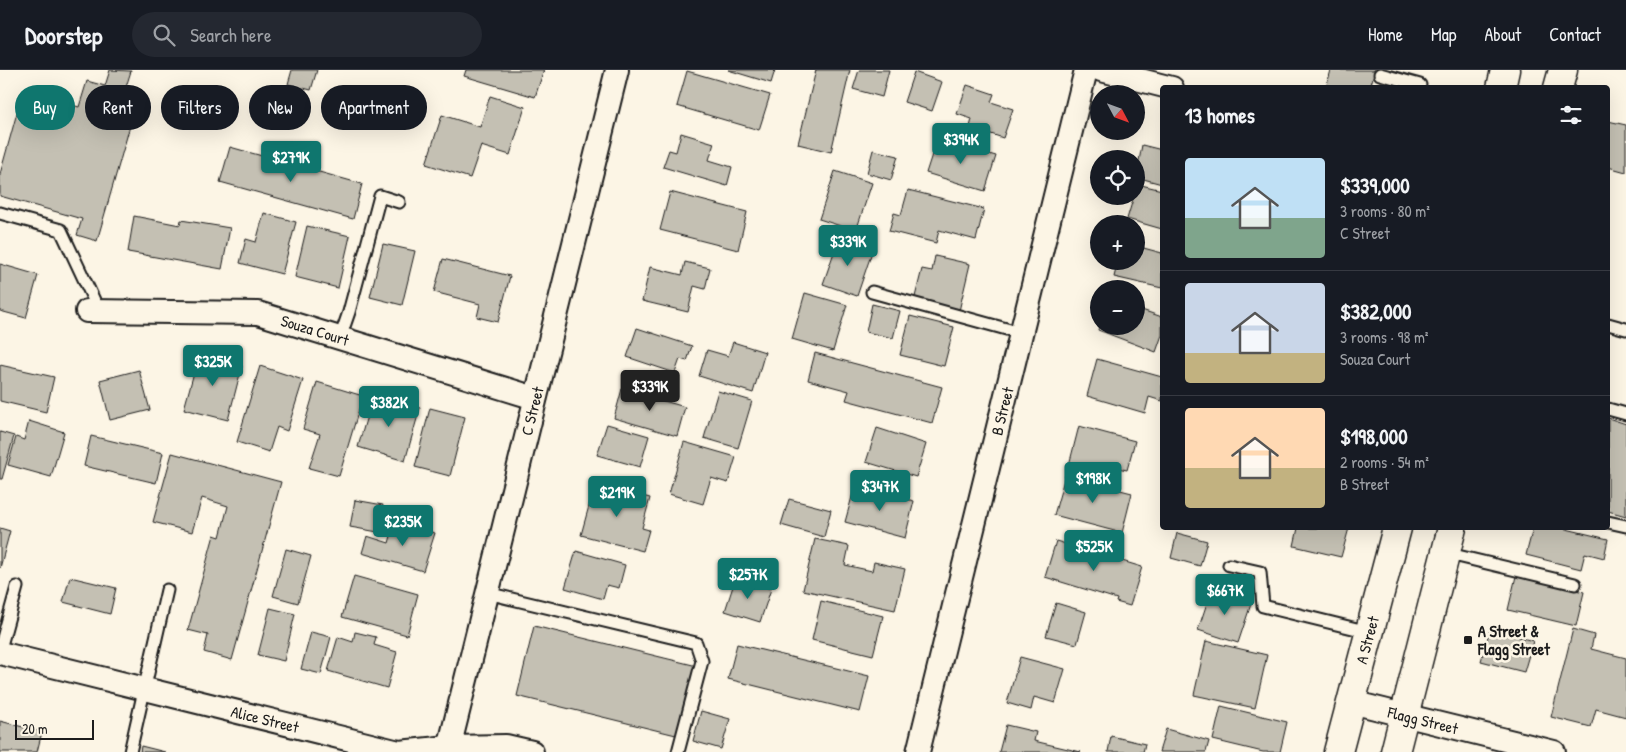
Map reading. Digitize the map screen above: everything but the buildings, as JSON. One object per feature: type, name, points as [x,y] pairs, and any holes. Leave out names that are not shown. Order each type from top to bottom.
[{"type":"main road","points":[[1502,85],[1505,70]]},
{"type":"main road","points":[[1559,85],[1562,70]]},
{"type":"main road","name":"A Street","points":[[1338,752],[1396,530]]},
{"type":"main road","points":[[1395,752],[1451,530]]},
{"type":"street","name":"C Street","points":[[448,750],[617,70]]},
{"type":"street","name":"B Street","points":[[918,752],[1086,70]]},
{"type":"street","points":[[1101,70],[1160,85]]},
{"type":"street","name":"Souza Court","points":[[93,311],[258,313],[535,398]]},
{"type":"street","name":"Alice Street","points":[[0,653],[399,752],[506,746],[532,752]]},
{"type":"street","name":"Flagg Street","points":[[1351,702],[1404,715],[1510,747],[1554,752]]},
{"type":"lane","points":[[1380,74],[1416,85]]},
{"type":"lane","points":[[340,338],[349,312],[380,196],[399,202]]},
{"type":"lane","points":[[0,213],[61,230],[93,311]]},
{"type":"lane","points":[[872,292],[1021,334]]},
{"type":"lane","points":[[1610,325],[1626,329]]},
{"type":"lane","points":[[1610,410],[1626,414]]},
{"type":"lane","points":[[1610,522],[1626,526]]},
{"type":"lane","points":[[1445,553],[1575,584]]},
{"type":"lane","points":[[1229,565],[1260,572],[1263,606],[1369,632]]},
{"type":"lane","points":[[0,649],[17,586]]},
{"type":"lane","points":[[130,752],[167,590]]},
{"type":"lane","points":[[487,593],[696,643],[702,661],[678,752]]},
{"type":"place","name":"A Street & Flagg Street","points":[[1468,640]]}]
